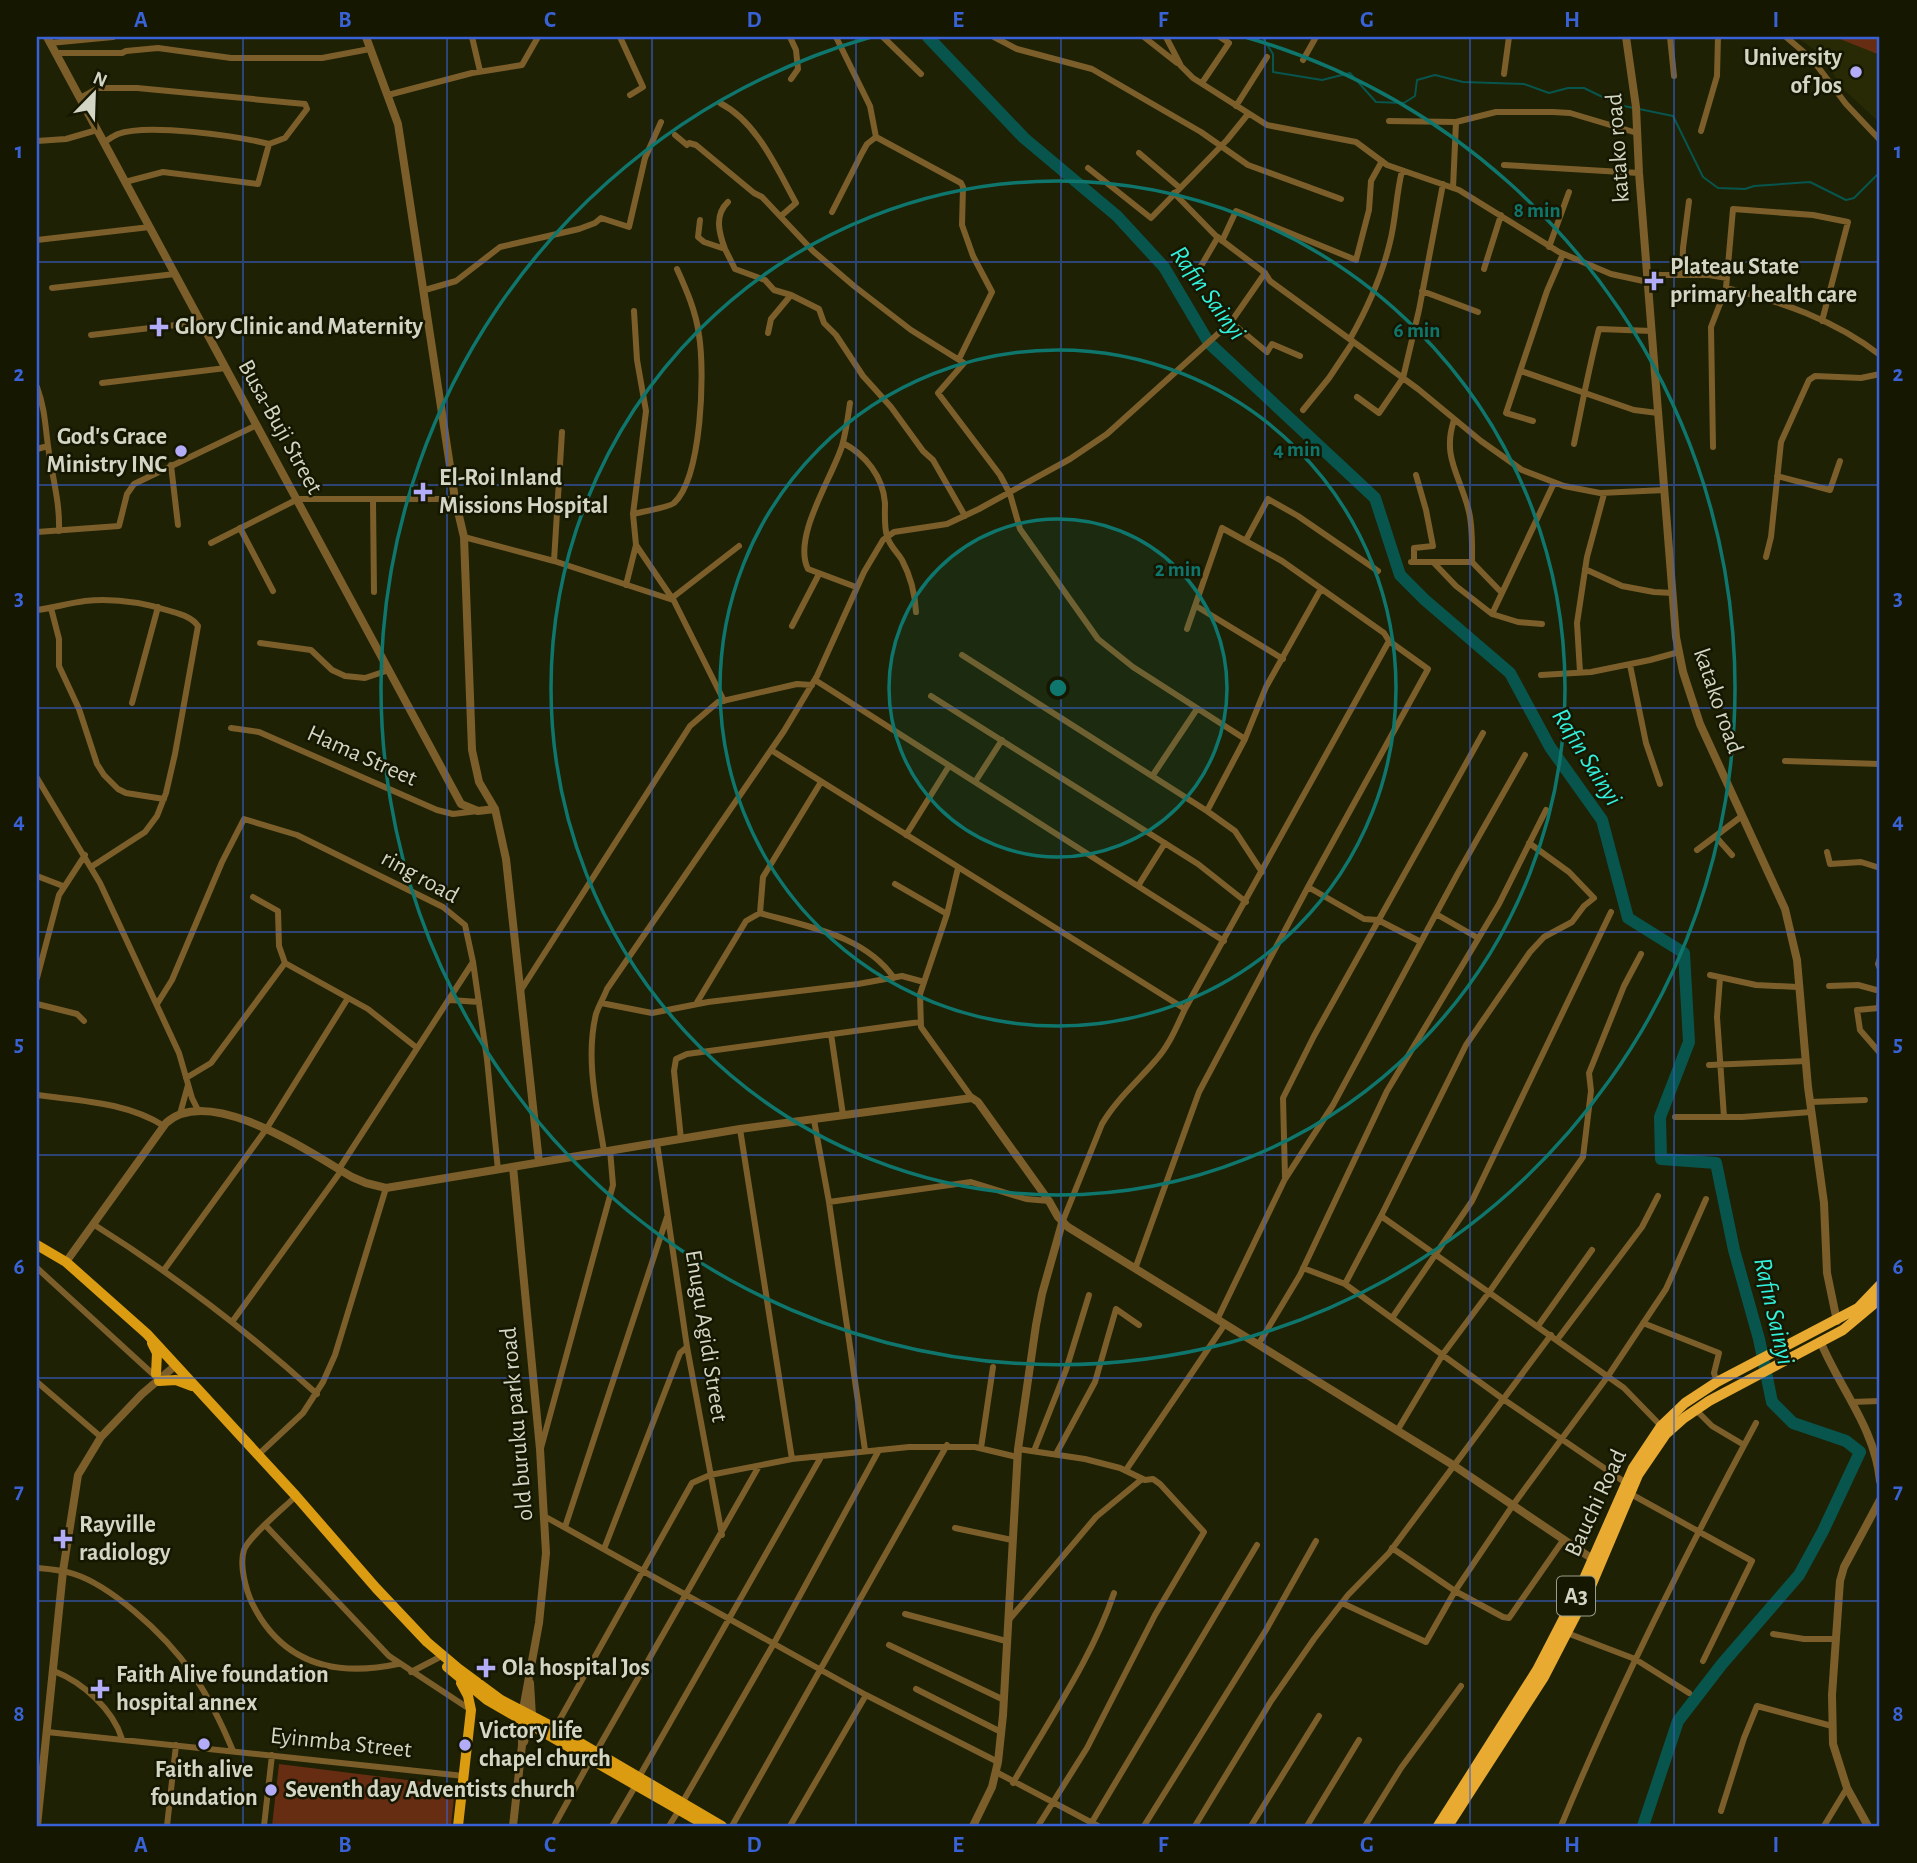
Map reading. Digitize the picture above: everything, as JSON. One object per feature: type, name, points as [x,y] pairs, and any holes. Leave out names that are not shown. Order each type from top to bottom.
[{"type":"highway","name":"Bauchi Road","points":[[1448,1826],[1525,1707],[1567,1633],[1642,1453],[1661,1426],[1685,1403],[1720,1381],[1837,1321],[1865,1302],[1880,1285]]},
{"type":"highway","name":"Bauchi Road","points":[[1628,1488],[1666,1434],[1696,1409],[1821,1343],[1854,1322],[1880,1300]]},
{"type":"highway","name":"Bauchi Road","points":[[1438,1826],[1537,1671],[1596,1561]]},
{"type":"main road","points":[[37,1245],[66,1262],[147,1334],[259,1454],[427,1642],[438,1658],[457,1676],[487,1700],[555,1728],[593,1755]]},
{"type":"main road","points":[[147,1334],[157,1353],[157,1377],[176,1380],[199,1390]]},
{"type":"main road","points":[[427,1642],[487,1692],[527,1718],[680,1806],[722,1826]]},
{"type":"main road","points":[[457,1676],[466,1690],[471,1710],[458,1826]]},
{"type":"main road","points":[[471,1710],[478,1701],[487,1700]]},
{"type":"main road","points":[[680,1806],[707,1826]]},
{"type":"street","points":[[48,40],[113,37]]},
{"type":"street","points":[[366,37],[398,124],[455,499],[464,537],[471,750],[479,782],[495,810],[506,859],[538,1163]]},
{"type":"street","points":[[472,37],[480,71]]},
{"type":"street","points":[[388,95],[480,71],[523,65],[538,37]]},
{"type":"street","points":[[620,37],[643,88],[631,95]]},
{"type":"street","points":[[790,37],[796,50],[798,69],[790,79]]},
{"type":"street","points":[[836,37],[870,106],[876,137]]},
{"type":"street","points":[[883,37],[921,74]]},
{"type":"street","points":[[1144,37],[1202,83],[1267,125],[1356,142],[1382,161],[1402,171],[1453,188],[1501,215],[1549,247],[1611,274],[1648,278],[1682,274],[1727,278]]},
{"type":"street","points":[[1166,37],[1181,66]]},
{"type":"street","points":[[1202,83],[1229,43],[1220,37]]},
{"type":"street","points":[[1303,61],[1316,37]]},
{"type":"street","points":[[1504,74],[1509,37]]},
{"type":"street","name":"katako road","points":[[1626,37],[1636,107],[1672,593],[1679,652],[1700,724],[1785,909],[1797,960],[1811,1112],[1824,1203],[1828,1280],[1837,1321]]},
{"type":"street","points":[[1670,37],[1674,76]]},
{"type":"street","points":[[1701,131],[1717,76],[1718,37]]},
{"type":"street","points":[[1786,37],[1812,59],[1846,104],[1880,140]]},
{"type":"street","points":[[1000,38],[1017,49],[1092,69],[1222,145],[1248,165],[1341,199]]},
{"type":"street","name":"Busa-Buji Street","points":[[48,40],[461,804],[478,811]]},
{"type":"street","points":[[56,53],[122,53],[158,48],[232,58],[322,58],[370,50]]},
{"type":"street","points":[[1236,106],[1268,57]]},
{"type":"street","points":[[80,98],[98,88],[137,88],[305,104],[307,110],[285,138],[269,144],[245,138],[156,130],[119,133],[104,142]]},
{"type":"street","points":[[720,103],[734,111],[761,141],[796,203],[781,216]]},
{"type":"street","points":[[1389,121],[1456,122],[1496,112],[1553,112],[1570,113],[1637,133]]},
{"type":"street","points":[[1088,168],[1150,218],[1222,145],[1248,114]]},
{"type":"street","points":[[425,290],[456,281],[500,247],[579,229],[601,218],[629,227],[645,158],[661,122]]},
{"type":"street","points":[[1453,188],[1456,122]]},
{"type":"street","points":[[37,141],[66,139],[97,130]]},
{"type":"street","points":[[675,135],[687,145],[696,145],[762,197],[813,251],[854,286],[911,330],[964,363],[939,393],[1000,475],[1010,494],[1020,528],[1098,639],[1133,667],[1245,739]]},
{"type":"street","points":[[832,212],[867,144],[876,137]]},
{"type":"street","points":[[876,137],[961,183],[963,187],[962,225],[973,256],[992,292],[959,359]]},
{"type":"street","points":[[125,182],[163,172],[258,184],[269,144]]},
{"type":"street","points":[[1139,153],[1180,188]]},
{"type":"street","points":[[1194,278],[1237,211],[1356,260],[1369,210],[1371,181],[1382,161]]},
{"type":"street","points":[[1504,165],[1639,173]]},
{"type":"street","points":[[1303,410],[1329,379],[1364,315],[1391,239],[1402,171]]},
{"type":"street","points":[[1357,397],[1379,413],[1403,378],[1443,184]]},
{"type":"street","points":[[1549,247],[1564,212],[1569,192]]},
{"type":"street","points":[[1174,194],[1220,239],[1265,273],[1270,281],[1403,378],[1513,465],[1554,483],[1604,494],[1665,489]]},
{"type":"street","points":[[1682,274],[1689,201]]},
{"type":"street","points":[[728,202],[721,208],[719,215],[720,236],[734,269],[765,280],[774,290],[819,309],[824,324],[845,346],[863,376],[933,460],[965,516]]},
{"type":"street","points":[[1713,447],[1711,327],[1726,288],[1733,209],[1813,215],[1848,222],[1822,321]]},
{"type":"street","points":[[1484,268],[1501,215]]},
{"type":"street","points":[[700,220],[698,237],[704,242],[725,249]]},
{"type":"street","points":[[37,240],[150,227]]},
{"type":"street","points":[[1533,421],[1506,413],[1547,291],[1563,254]]},
{"type":"street","points":[[633,514],[674,504],[684,491],[695,457],[702,364],[700,337],[693,307],[677,269]]},
{"type":"street","points":[[540,1449],[612,1185],[593,1088],[592,1049],[597,1013],[607,989],[771,751],[813,682],[870,561],[887,537],[894,532],[947,524],[965,516],[1010,494],[1107,434],[1229,324],[1265,273]]},
{"type":"street","points":[[52,288],[175,274]]},
{"type":"street","points":[[1726,288],[1760,296],[1822,321],[1859,338],[1880,355]]},
{"type":"street","points":[[1422,291],[1478,312]]},
{"type":"street","points":[[768,333],[771,319],[791,295]]},
{"type":"street","points":[[626,585],[636,545],[633,514],[646,411],[637,360],[634,311]]},
{"type":"street","points":[[91,335],[201,322]]},
{"type":"street","points":[[1229,324],[1267,352],[1272,344],[1300,356]]},
{"type":"street","points":[[1574,444],[1599,329],[1652,331]]},
{"type":"street","points":[[102,383],[226,368]]},
{"type":"street","points":[[1521,371],[1634,410],[1658,413]]},
{"type":"street","points":[[1766,557],[1771,537],[1781,442],[1809,380],[1815,376],[1861,378],[1880,374]]},
{"type":"street","points":[[37,387],[47,423],[48,446],[59,498],[59,531]]},
{"type":"street","points":[[850,402],[843,443],[808,529],[803,554],[808,569],[856,587]]},
{"type":"street","points":[[1454,420],[1448,449],[1469,510],[1472,562],[1501,592]]},
{"type":"street","points":[[37,532],[118,526],[127,494],[134,484],[257,425]]},
{"type":"street","points":[[554,561],[562,432]]},
{"type":"street","points":[[843,443],[863,457],[879,481],[884,496],[887,537],[915,590],[916,612]]},
{"type":"street","points":[[37,449],[48,446]]},
{"type":"street","points":[[1777,476],[1830,490],[1840,461]]},
{"type":"street","points":[[170,465],[178,525]]},
{"type":"street","points":[[1416,474],[1433,546],[1415,548],[1413,562],[1472,562]]},
{"type":"street","points":[[1493,614],[1554,483]]},
{"type":"street","points":[[1580,672],[1577,622],[1585,569],[1604,494]]},
{"type":"street","points":[[211,543],[298,499],[455,499]]},
{"type":"street","points":[[1246,540],[1268,499],[1298,516],[1378,571]]},
{"type":"street","points":[[373,501],[374,592]]},
{"type":"street","points":[[240,528],[273,591]]},
{"type":"street","points":[[1135,1269],[1199,1092],[1428,669],[1389,640],[1384,633],[1282,561],[1222,528],[1187,629]]},
{"type":"street","points":[[464,537],[554,561],[673,599]]},
{"type":"street","points":[[636,545],[673,599],[724,701]]},
{"type":"street","points":[[673,599],[739,546]]},
{"type":"street","points":[[1434,563],[1456,586],[1493,614],[1518,622],[1542,624]]},
{"type":"street","points":[[1585,569],[1629,588],[1672,593]]},
{"type":"street","points":[[792,626],[819,574]]},
{"type":"street","points":[[1207,811],[1245,739],[1266,687],[1321,589]]},
{"type":"street","points":[[37,610],[83,601],[115,599],[159,607],[197,623],[198,632],[164,799],[150,828],[91,867]]},
{"type":"street","points":[[1196,606],[1283,659]]},
{"type":"street","points":[[132,703],[159,607]]},
{"type":"street","points":[[51,608],[59,639],[59,666],[79,709],[97,764],[118,789],[126,793],[164,799]]},
{"type":"street","points":[[972,1826],[987,1798],[997,1767],[1004,1700],[1017,1453],[1040,1304],[1062,1223],[1110,1110],[1171,1040],[1185,1009],[1389,640]]},
{"type":"street","points":[[260,643],[312,650],[332,670],[345,676],[365,678],[389,670]]},
{"type":"street","points":[[1541,675],[1630,665],[1679,652]]},
{"type":"street","points":[[962,655],[1153,775],[1235,831],[1262,872]]},
{"type":"street","points":[[1630,665],[1646,743],[1660,784]]},
{"type":"street","points":[[520,991],[690,726],[718,702],[813,682],[1224,941]]},
{"type":"street","points":[[931,696],[1198,864],[1245,902]]},
{"type":"street","points":[[1153,775],[1197,709]]},
{"type":"street","name":"Hama Street","points":[[231,728],[259,732],[437,810],[453,814],[478,811]]},
{"type":"street","points":[[1285,1179],[1283,1098],[1314,1036],[1483,733]]},
{"type":"street","points":[[975,782],[1002,740]]},
{"type":"street","points":[[771,751],[1185,1009]]},
{"type":"street","points":[[1126,1471],[1221,1322],[1285,1179],[1333,1105],[1525,755]]},
{"type":"street","points":[[1785,761],[1880,764]]},
{"type":"street","points":[[906,835],[949,766]]},
{"type":"street","points":[[37,778],[91,867],[179,1053],[199,1112]]},
{"type":"street","points":[[761,913],[763,877],[821,782]]},
{"type":"street","points":[[478,811],[495,810]]},
{"type":"street","points":[[1258,1345],[1303,1268],[1387,1091],[1478,938],[1546,810]]},
{"type":"street","points":[[1697,850],[1742,816]]},
{"type":"street","name":"ring road","points":[[157,1004],[172,980],[222,862],[244,819],[297,835],[443,906],[465,925],[473,962],[498,1170]]},
{"type":"street","points":[[1716,836],[1732,855]]},
{"type":"street","points":[[1138,886],[1165,843]]},
{"type":"street","points":[[1345,1284],[1466,1045],[1530,952],[1544,937],[1572,922],[1594,898],[1569,872],[1529,843]]},
{"type":"street","points":[[1827,852],[1830,864],[1861,862],[1880,868]]},
{"type":"street","points":[[37,978],[63,886],[85,855]]},
{"type":"street","points":[[958,868],[947,914],[919,994],[920,1027],[972,1098],[978,1102],[1062,1223],[1453,1465],[1596,1561]]},
{"type":"street","points":[[37,876],[63,886]]},
{"type":"street","points":[[895,884],[947,914]]},
{"type":"street","points":[[1308,887],[1364,919],[1378,920],[1421,942]]},
{"type":"street","points":[[253,897],[278,911],[279,946],[285,963],[368,1009],[417,1048]]},
{"type":"street","points":[[1392,1318],[1472,1201],[1611,912]]},
{"type":"street","points":[[696,1004],[746,921],[761,913],[845,939],[878,958],[894,978]]},
{"type":"street","points":[[1436,914],[1478,938]]},
{"type":"street","points":[[1397,1431],[1443,1354],[1583,1157],[1591,1091],[1589,1073],[1624,986],[1641,954]]},
{"type":"street","points":[[1880,958],[1880,969]]},
{"type":"street","points":[[232,1322],[340,1170],[473,962]]},
{"type":"street","points":[[180,1114],[187,1081],[211,1063],[285,963]]},
{"type":"street","points":[[1710,975],[1756,985],[1798,987]]},
{"type":"street","points":[[601,1003],[652,1013],[696,1004],[858,985],[902,976],[923,982]]},
{"type":"street","points":[[1720,978],[1717,1017],[1724,1117]]},
{"type":"street","points":[[1829,986],[1858,985],[1880,989],[1879,1008],[1857,1010],[1860,1030],[1880,1053]]},
{"type":"street","points":[[164,1270],[267,1128],[348,998]]},
{"type":"street","points":[[450,1000],[479,1002]]},
{"type":"street","points":[[37,1004],[77,1014],[84,1021]]},
{"type":"street","points":[[681,1139],[674,1071],[676,1059],[687,1054],[920,1022]]},
{"type":"street","points":[[831,1034],[843,1115]]},
{"type":"street","points":[[1710,1065],[1806,1061]]},
{"type":"street","points":[[37,1095],[122,1108],[143,1114],[164,1126]]},
{"type":"street","points":[[66,1262],[164,1126],[180,1114],[199,1112],[231,1117],[267,1128],[366,1183],[387,1188],[740,1129],[972,1098]]},
{"type":"street","points":[[1810,1102],[1865,1100]]},
{"type":"street","points":[[1675,1117],[1811,1112]]},
{"type":"street","points":[[814,1120],[829,1202],[865,1450]]},
{"type":"street","points":[[740,1129],[792,1459]]},
{"type":"street","name":"Enugu Agidi Street","points":[[657,1143],[687,1346],[722,1535]]},
{"type":"street","name":"old buruku park road","points":[[513,1167],[544,1516],[544,1587],[530,1678],[513,1826]]},
{"type":"street","points":[[829,1202],[971,1182],[1026,1199],[1049,1201]]},
{"type":"street","points":[[259,1454],[303,1413],[317,1394],[335,1355],[387,1188]]},
{"type":"street","points":[[1195,1826],[1271,1700],[1342,1603],[1392,1548],[1503,1399],[1642,1227],[1658,1196]]},
{"type":"street","points":[[1342,1603],[1426,1642],[1455,1591],[1608,1376],[1666,1289],[1706,1199]]},
{"type":"street","points":[[565,1527],[668,1215]]},
{"type":"street","points":[[1381,1216],[1608,1376],[1624,1388],[1661,1426]]},
{"type":"street","points":[[93,1224],[164,1270],[232,1322],[317,1394]]},
{"type":"street","points":[[1538,1326],[1592,1250]]},
{"type":"street","points":[[37,1268],[157,1377]]},
{"type":"street","points":[[1303,1268],[1345,1284],[1628,1488],[1752,1561],[1703,1661]]},
{"type":"street","points":[[1034,1451],[1066,1370],[1089,1295]]},
{"type":"street","points":[[1056,1454],[1095,1381],[1116,1309],[1139,1325]]},
{"type":"street","points":[[1643,1324],[1719,1353],[1714,1373],[1720,1381]]},
{"type":"street","points":[[1821,1343],[1831,1367],[1870,1436],[1876,1450],[1880,1480]]},
{"type":"street","points":[[604,1549],[680,1353],[687,1346]]},
{"type":"street","points":[[37,1826],[63,1571],[78,1475],[101,1437],[174,1362]]},
{"type":"street","points":[[981,1448],[993,1367]]},
{"type":"street","points":[[38,1384],[101,1437]]},
{"type":"street","points":[[1850,1402],[1880,1401]]},
{"type":"street","points":[[1696,1409],[1712,1426],[1744,1445]]},
{"type":"street","points":[[1561,1826],[1587,1762],[1698,1531],[1756,1423]]},
{"type":"street","points":[[732,1826],[947,1446]]},
{"type":"street","points":[[555,1728],[692,1483],[710,1475],[792,1459],[865,1450],[947,1446],[1017,1453],[1034,1451],[1085,1458],[1142,1479],[1153,1479],[1204,1532],[1156,1615],[1087,1748],[1038,1826]]},
{"type":"street","points":[[669,1826],[773,1645],[879,1450]]},
{"type":"street","points":[[612,1826],[821,1457]]},
{"type":"street","points":[[554,1826],[759,1466]]},
{"type":"street","points":[[1007,1623],[1096,1517],[1142,1479]]},
{"type":"street","points":[[296,1496],[249,1542],[243,1559],[250,1598],[274,1636],[297,1654],[336,1667],[362,1670],[398,1664]]},
{"type":"street","points":[[1868,1826],[1847,1788],[1833,1744],[1835,1639],[1844,1567],[1880,1500]]},
{"type":"street","points":[[544,1516],[997,1767],[1013,1783],[1094,1825],[1257,1545]]},
{"type":"street","points":[[266,1525],[398,1664],[471,1710]]},
{"type":"street","points":[[955,1528],[1012,1540]]},
{"type":"street","points":[[1392,1548],[1455,1591],[1509,1618],[1564,1539]]},
{"type":"street","points":[[1144,1826],[1266,1630],[1316,1541]]},
{"type":"street","points":[[37,1568],[77,1574],[108,1591],[169,1643],[198,1679],[233,1751]]},
{"type":"street","points":[[1013,1783],[1077,1673],[1114,1593]]},
{"type":"street","points":[[905,1614],[1006,1641]]},
{"type":"street","points":[[1567,1633],[1636,1660],[1689,1693]]},
{"type":"street","points":[[1773,1634],[1804,1639],[1835,1639]]},
{"type":"street","points":[[889,1645],[1004,1700]]},
{"type":"street","points":[[411,1672],[438,1658]]},
{"type":"street","points":[[54,1671],[72,1680],[94,1698],[115,1724],[122,1739]]},
{"type":"street","points":[[1365,1826],[1401,1768],[1461,1686]]},
{"type":"street","points":[[916,1689],[1001,1732]]},
{"type":"street","points":[[790,1826],[866,1695]]},
{"type":"street","points":[[1721,1811],[1757,1706],[1832,1726]]},
{"type":"street","points":[[1251,1826],[1319,1716]]},
{"type":"street","name":"Eyinmba Street","points":[[47,1732],[464,1776]]},
{"type":"street","points":[[1307,1826],[1359,1740]]},
{"type":"street","points":[[167,1826],[176,1745]]},
{"type":"street","points":[[264,1826],[272,1755]]},
{"type":"street","points":[[1824,1826],[1847,1788]]},
{"type":"shaded area","name":"University of Jos","points":[[1797,37],[1880,37],[1880,123],[1840,86],[1825,58]]},
{"type":"shaded area","points":[[1835,37],[1880,37],[1880,55]]},
{"type":"shaded area","points":[[279,1764],[455,1786],[451,1826],[272,1826]]},
{"type":"waterway","name":"Rafin Sainyi","points":[[928,37],[1024,138],[1117,216],[1164,267],[1209,343],[1375,498],[1400,575],[1510,673],[1550,747],[1602,820],[1628,918],[1684,953],[1689,1042],[1660,1117],[1661,1159],[1716,1163],[1734,1250],[1759,1339],[1772,1402],[1793,1423],[1846,1441],[1860,1452],[1799,1575],[1722,1664],[1678,1721],[1643,1826]]},
{"type":"waterway","points":[[1262,37],[1273,54],[1273,72],[1322,80],[1350,73],[1376,102],[1404,103],[1415,96],[1417,80],[1435,75],[1463,82],[1524,84],[1549,93],[1568,88],[1584,88],[1619,105],[1634,108]]},
{"type":"waterway","points":[[1639,109],[1673,116],[1703,177],[1718,188],[1745,189],[1810,182],[1846,200],[1854,198],[1880,172]]},
{"type":"place","name":"University of Jos","points":[[1856,72]]},
{"type":"place","name":"Plateau State primary health care","points":[[1654,281]]},
{"type":"place","name":"Glory Clinic and Maternity","points":[[159,327]]},
{"type":"place","name":"God's Grace Ministry INC","points":[[181,451]]},
{"type":"place","name":"El-Roi Inland Missions Hospital","points":[[423,492]]},
{"type":"place","name":"Rayville radiology","points":[[63,1539]]},
{"type":"place","name":"Ola hospital Jos","points":[[486,1668]]},
{"type":"place","name":"Faith Alive foundation hospital annex","points":[[100,1689]]},
{"type":"place","name":"Faith alive foundation","points":[[204,1744]]},
{"type":"place","name":"Victory life chapel church","points":[[465,1745]]},
{"type":"place","name":"Seventh day Adventists church","points":[[271,1790]]}]
